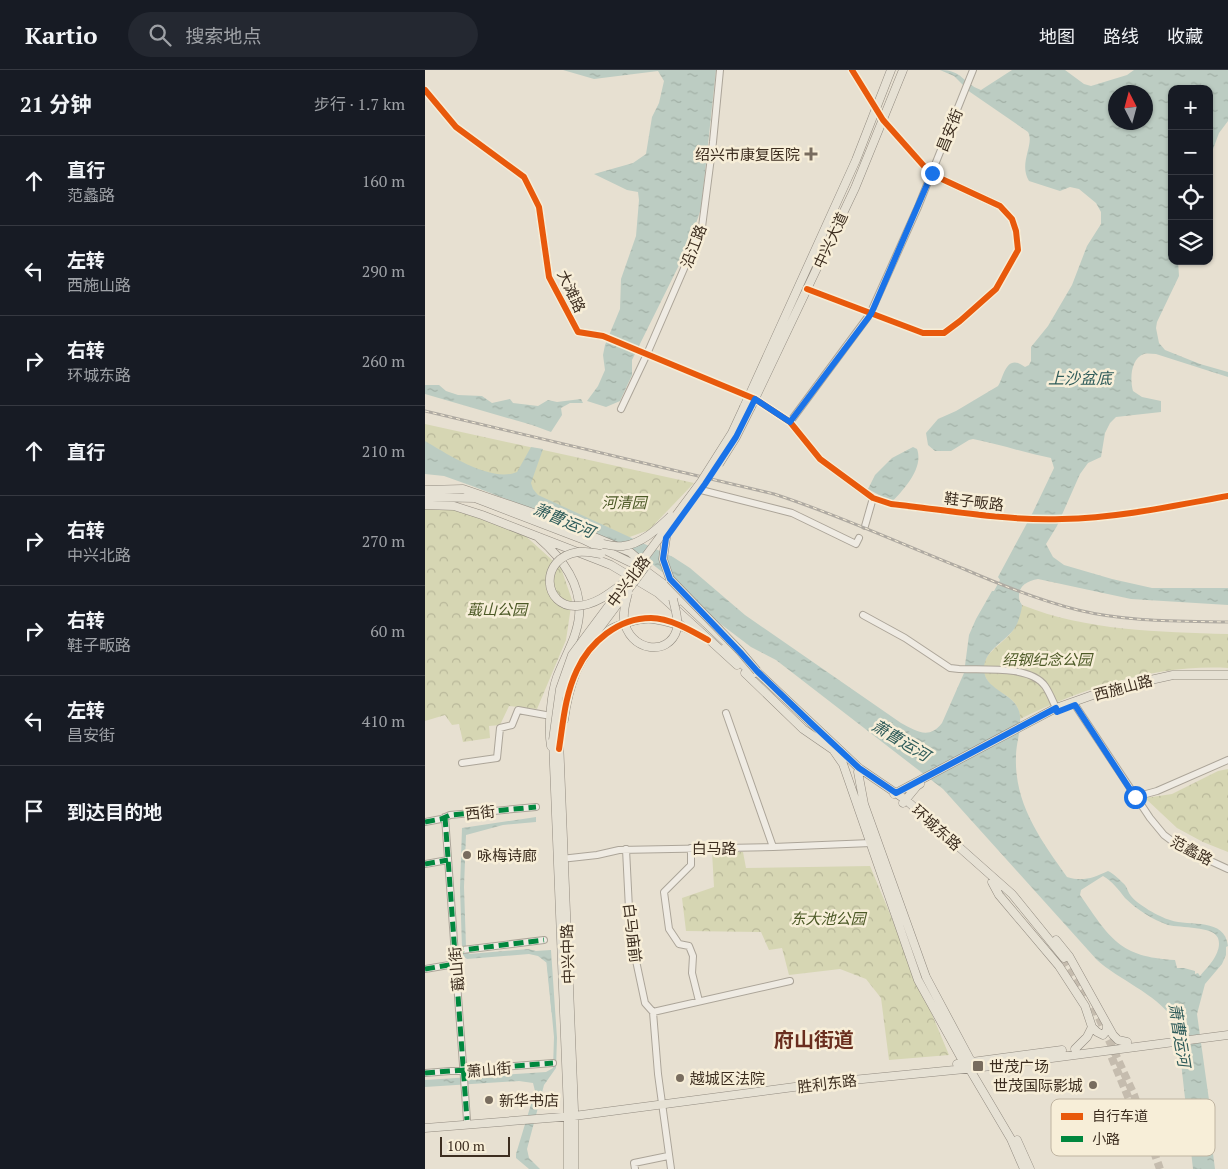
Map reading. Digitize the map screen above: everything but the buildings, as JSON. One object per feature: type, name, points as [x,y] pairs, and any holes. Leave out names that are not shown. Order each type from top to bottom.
[{"type":"main road","name":"中兴大道","points":[[752,397],[856,160],[891,70]]},
{"type":"main road","name":"中兴大道","points":[[747,407],[807,289],[855,188],[903,70]]},
{"type":"main road","name":"中兴北路","points":[[556,740],[560,689],[572,655],[666,538],[701,490],[736,437],[747,407]]},
{"type":"main road","name":"中兴北路","points":[[629,583],[701,482],[747,407]]},
{"type":"main road","points":[[425,490],[463,489],[551,519],[629,552],[728,635],[753,663],[825,730],[843,764],[918,980],[1015,1137],[1030,1169]]},
{"type":"main road","points":[[425,497],[475,498],[529,515],[603,544],[623,546],[635,543],[654,532],[686,503]]},
{"type":"main road","points":[[475,498],[581,542],[640,570]]},
{"type":"main road","points":[[425,505],[454,506],[483,515],[611,565],[658,593],[763,688],[803,728],[834,749]]},
{"type":"main road","points":[[533,534],[554,551],[565,564],[577,590],[579,616],[570,646],[556,680],[551,716],[549,734],[554,759]]},
{"type":"main road","points":[[666,538],[663,559],[670,579],[757,671]]},
{"type":"main road","points":[[581,542],[601,554],[640,570]]},
{"type":"main road","points":[[601,554],[580,552],[561,558],[553,568],[549,583],[557,599],[576,606],[590,604],[629,583]]},
{"type":"main road","name":"环城东路","points":[[640,570],[812,727]]},
{"type":"main road","name":"环城东路","points":[[640,570],[669,588],[757,671],[834,749],[859,770],[904,801],[993,880],[1062,960]]},
{"type":"main road","points":[[629,583],[624,607],[626,628],[633,641],[646,647],[659,647],[671,640],[676,630],[678,619],[673,599]]},
{"type":"main road","points":[[559,749],[566,702],[576,671],[589,649],[606,632],[630,622],[652,618],[684,626],[708,640]]},
{"type":"main road","name":"西施山路","points":[[894,794],[916,785],[1054,711],[1110,688],[1173,675],[1228,677]]},
{"type":"main road","name":"西施山路","points":[[1054,711],[1111,691],[1173,678],[1228,677]]},
{"type":"main road","name":"中兴中路","points":[[556,740],[559,749],[560,859]]},
{"type":"main road","name":"中兴中路","points":[[556,740],[554,759],[574,1169]]},
{"type":"main road","points":[[859,770],[867,813],[926,977],[970,1065],[1011,1139],[1024,1169]]},
{"type":"main road","name":"西施山路","points":[[904,801],[916,785]]},
{"type":"main road","points":[[993,880],[999,895],[1059,966],[1085,1006],[1092,1027],[1103,1035],[1107,1030],[1107,1025]]},
{"type":"main road","points":[[993,880],[1003,882],[1012,888],[1069,956],[1107,1025],[1118,1040],[1127,1042]]},
{"type":"main road","points":[[1075,1049],[1087,1037],[1092,1027]]},
{"type":"main road","name":"胜利东路","points":[[1207,1036],[1228,1031]]},
{"type":"main road","name":"胜利东路","points":[[425,1128],[571,1113],[1164,1041],[1228,1035]]},
{"type":"main road","name":"胜利东路","points":[[970,1065],[1127,1042],[1164,1041]]},
{"type":"main road","name":"中兴中路","points":[[568,1169],[571,1113]]},
{"type":"main road","name":"胜利东路","points":[[425,1123],[524,1117]]},
{"type":"street","name":"沿江路","points":[[621,409],[702,227],[720,70]]},
{"type":"street","points":[[807,289],[923,333],[943,333],[960,321],[996,289],[1018,250],[1016,231],[1012,219],[1000,206],[931,174],[883,120],[852,70]]},
{"type":"street","name":"昌安街","points":[[790,422],[871,314],[973,70]]},
{"type":"street","name":"大滩路","points":[[425,90],[456,127],[523,177],[539,207],[549,277],[578,332],[603,336],[752,397]]},
{"type":"street","name":"鞋子畈路","points":[[752,397],[790,422],[820,459],[873,498],[891,504],[1020,518],[1063,520],[1132,513],[1228,496]]},
{"type":"street","points":[[701,490],[793,513],[858,541]]},
{"type":"street","points":[[865,526],[873,498]]},
{"type":"street","points":[[863,615],[905,638],[950,668],[959,670],[1013,671],[1036,677],[1044,685],[1054,711]]},
{"type":"street","name":"范蠡路","points":[[1075,705],[1135,797],[1164,835],[1180,847],[1228,869]]},
{"type":"street","points":[[462,763],[497,758],[500,728],[512,725],[518,710],[551,716]]},
{"type":"street","points":[[726,713],[773,847]]},
{"type":"street","points":[[1135,797],[1157,791],[1228,760]]},
{"type":"street","name":"西街","points":[[425,822],[456,814],[536,807]]},
{"type":"street","name":"蕺山街","points":[[445,817],[448,860],[460,951],[455,964],[467,1120]]},
{"type":"street","name":"白马路","points":[[560,859],[626,849],[773,847],[871,843]]},
{"type":"street","points":[[691,848],[691,865],[664,892],[669,929],[679,944],[689,946],[693,956],[692,974],[699,1001]]},
{"type":"street","name":"白马庙前","points":[[626,849],[629,909],[635,956],[645,1003],[653,1012]]},
{"type":"street","points":[[425,864],[448,860]]},
{"type":"street","points":[[460,951],[544,940]]},
{"type":"street","points":[[425,969],[455,964]]},
{"type":"street","points":[[671,1169],[653,1012],[790,981]]},
{"type":"street","name":"萧山街","points":[[425,1073],[464,1073],[553,1063]]},
{"type":"street","points":[[635,1169],[634,1163],[668,1156]]},
{"type":"green space","name":"河清园","points":[[425,424],[694,483],[649,530],[624,539],[425,452]]},
{"type":"green space","name":"蕺山公园","points":[[442,505],[519,530],[561,568],[572,600],[566,640],[537,709],[509,706],[500,725],[489,726],[490,738],[463,742],[459,724],[452,725],[445,715],[425,721],[425,506]]},
{"type":"green space","name":"绍钢纪念公园","points":[[1022,605],[1047,614],[1098,625],[1150,631],[1228,634],[1228,668],[1174,670],[1121,680],[1069,697],[1020,719],[1016,704],[987,680],[984,664],[991,652],[1013,630],[1018,621]]},
{"type":"green space","points":[[1228,769],[1228,852],[1203,842],[1177,828],[1145,798],[1172,794],[1218,771]]},
{"type":"green space","name":"东大池公园","points":[[712,852],[743,852],[746,868],[870,866],[949,1055],[889,1060],[881,998],[866,979],[840,969],[789,975],[782,948],[769,950],[761,932],[686,931],[682,898],[714,887]]},
{"type":"water","points":[[563,70],[716,70],[701,209],[687,249],[632,360],[632,375],[620,401],[606,407],[587,401],[598,386],[605,370],[603,355],[605,345],[620,309],[621,279],[636,236],[639,200],[638,192],[627,190],[594,174],[633,163],[646,154],[652,117],[659,103],[664,81],[658,71],[594,79]]},
{"type":"water","points":[[940,70],[958,74],[981,90],[1012,70],[1065,70],[1084,84],[1091,86],[1127,75],[1134,70],[1228,70],[1228,121],[1219,133],[1213,149],[1213,85],[1168,85],[1168,265],[1178,265],[1179,276],[1157,322],[1156,328],[1159,343],[1165,350],[1200,364],[1228,372],[1228,377],[1156,354],[1145,354],[1139,357],[1132,370],[1131,381],[1133,391],[1142,397],[1161,401],[1161,412],[1116,417],[1110,423],[1105,433],[1101,457],[1088,463],[1080,474],[1057,526],[1046,544],[1053,557],[1064,565],[1112,579],[1152,588],[1228,588],[1228,605],[1131,599],[1038,579],[1034,580],[1027,583],[1020,590],[1019,598],[1022,607],[1017,624],[992,650],[985,662],[984,669],[985,676],[993,687],[1011,699],[1019,711],[1020,722],[1016,756],[1019,790],[1031,821],[1067,877],[1088,879],[1108,871],[1125,885],[1134,899],[1154,913],[1178,922],[1214,927],[1225,937],[1228,946],[1226,947],[1226,955],[1222,964],[1205,984],[1197,1014],[1209,1099],[1185,1099],[1177,1027],[1163,1007],[1097,960],[943,789],[776,660],[751,647],[714,619],[680,586],[642,556],[553,517],[472,486],[444,476],[425,474],[425,441],[470,466],[495,474],[517,472],[531,447],[543,449],[531,483],[538,495],[673,557],[690,568],[745,615],[901,723],[917,731],[927,733],[932,731],[942,723],[964,673],[969,635],[976,619],[1000,580],[998,577],[1054,468],[1051,458],[973,439],[951,451],[935,451],[928,445],[926,433],[938,419],[956,411],[998,386],[1005,370],[1010,364],[1018,363],[1025,367],[1029,365],[1031,361],[1031,347],[1048,326],[1072,285],[1087,246],[1101,224],[1101,212],[1096,203],[1079,189],[1070,187],[1060,191],[1029,181],[1025,167],[1030,142],[1028,132],[970,92],[954,76]],"holes":[[[1103,876],[1113,883],[1125,898],[1145,914],[1168,925],[1203,929],[1215,934],[1219,943],[1217,954],[1211,964],[1200,976],[1198,973],[1195,974],[1195,971],[1177,968],[1175,960],[1141,955],[1128,949],[1108,934],[1080,895],[1081,890]]]},
{"type":"water","points":[[425,385],[439,385],[446,391],[458,395],[482,396],[492,403],[510,399],[513,403],[538,406],[548,400],[557,402],[581,399],[583,403],[570,403],[561,408],[562,415],[551,432],[425,394]]},
{"type":"water","points":[[913,447],[917,449],[918,456],[915,471],[907,485],[892,502],[868,489],[875,475],[892,458]]},
{"type":"water","points":[[536,817],[536,822],[503,825],[466,835],[464,887],[466,947],[469,954],[528,949],[536,951],[551,950],[557,1038],[556,1068],[544,1085],[527,1149],[529,1158],[540,1169],[529,1169],[516,1158],[516,1154],[535,1091],[533,1083],[519,1081],[425,1087],[425,1080],[546,1072],[553,1068],[554,1037],[547,963],[538,956],[529,954],[467,959],[463,956],[462,948],[460,888],[462,828]]},
{"type":"water","points":[[1192,1156],[1213,1156],[1215,1169],[1193,1169]]},
{"type":"waterway","points":[[547,963],[552,1012]]},
{"type":"tunnel","points":[[1064,958],[1087,995]]},
{"type":"tunnel","points":[[1094,1007],[1135,1099]]},
{"type":"tunnel","points":[[1107,1046],[1129,1099]]},
{"type":"tunnel","points":[[1155,1156],[1160,1169]]},
{"type":"railway","points":[[425,411],[774,494],[846,520],[1020,592],[1078,610],[1134,619],[1228,622]]},
{"type":"marked path","points":[[425,822],[450,815],[536,807]]},
{"type":"marked path","points":[[445,817],[467,1120]]},
{"type":"marked path","points":[[425,864],[448,860]]},
{"type":"marked path","points":[[454,951],[544,940]]},
{"type":"marked path","points":[[425,969],[455,964]]},
{"type":"marked path","points":[[425,1073],[553,1063]]},
{"type":"cycle path","points":[[807,289],[923,333],[944,333],[996,289],[1018,250],[1016,231],[1012,219],[1000,206],[931,174],[883,120],[852,70]]},
{"type":"cycle path","points":[[425,90],[456,127],[524,177],[539,207],[549,277],[578,332],[603,336],[755,399],[790,422],[820,459],[873,498],[891,504],[998,517],[1041,519],[1083,518],[1124,514],[1228,496]]},
{"type":"cycle path","points":[[559,749],[565,709],[573,680],[589,650],[597,641],[627,622],[651,618],[666,620],[708,640]]},
{"type":"place","name":"绍兴市康复医院","points":[[811,154]]},
{"type":"place","name":"咏梅诗廊","points":[[467,855]]},
{"type":"place","name":"世茂广场","points":[[978,1066]]},
{"type":"place","name":"越城区法院","points":[[680,1078]]},
{"type":"place","name":"世茂国际影城","points":[[1093,1085]]},
{"type":"place","name":"新华书店","points":[[489,1100]]},
{"type":"district","name":"府山街道","points":[[814,1039]]},
{"type":"route","points":[[932,173],[871,314],[790,422],[755,399],[736,437],[666,538],[663,559],[670,579],[757,671],[859,768],[896,793],[1056,708],[1057,712],[1075,705],[1135,797]]},
{"type":"water label","name":"上沙盆底","points":[[1080,378]]},
{"type":"water label","name":"萧曹运河","points":[[564,520]]},
{"type":"water label","name":"萧曹运河","points":[[901,740]]},
{"type":"water label","name":"萧曹运河","points":[[1180,1035]]}]
